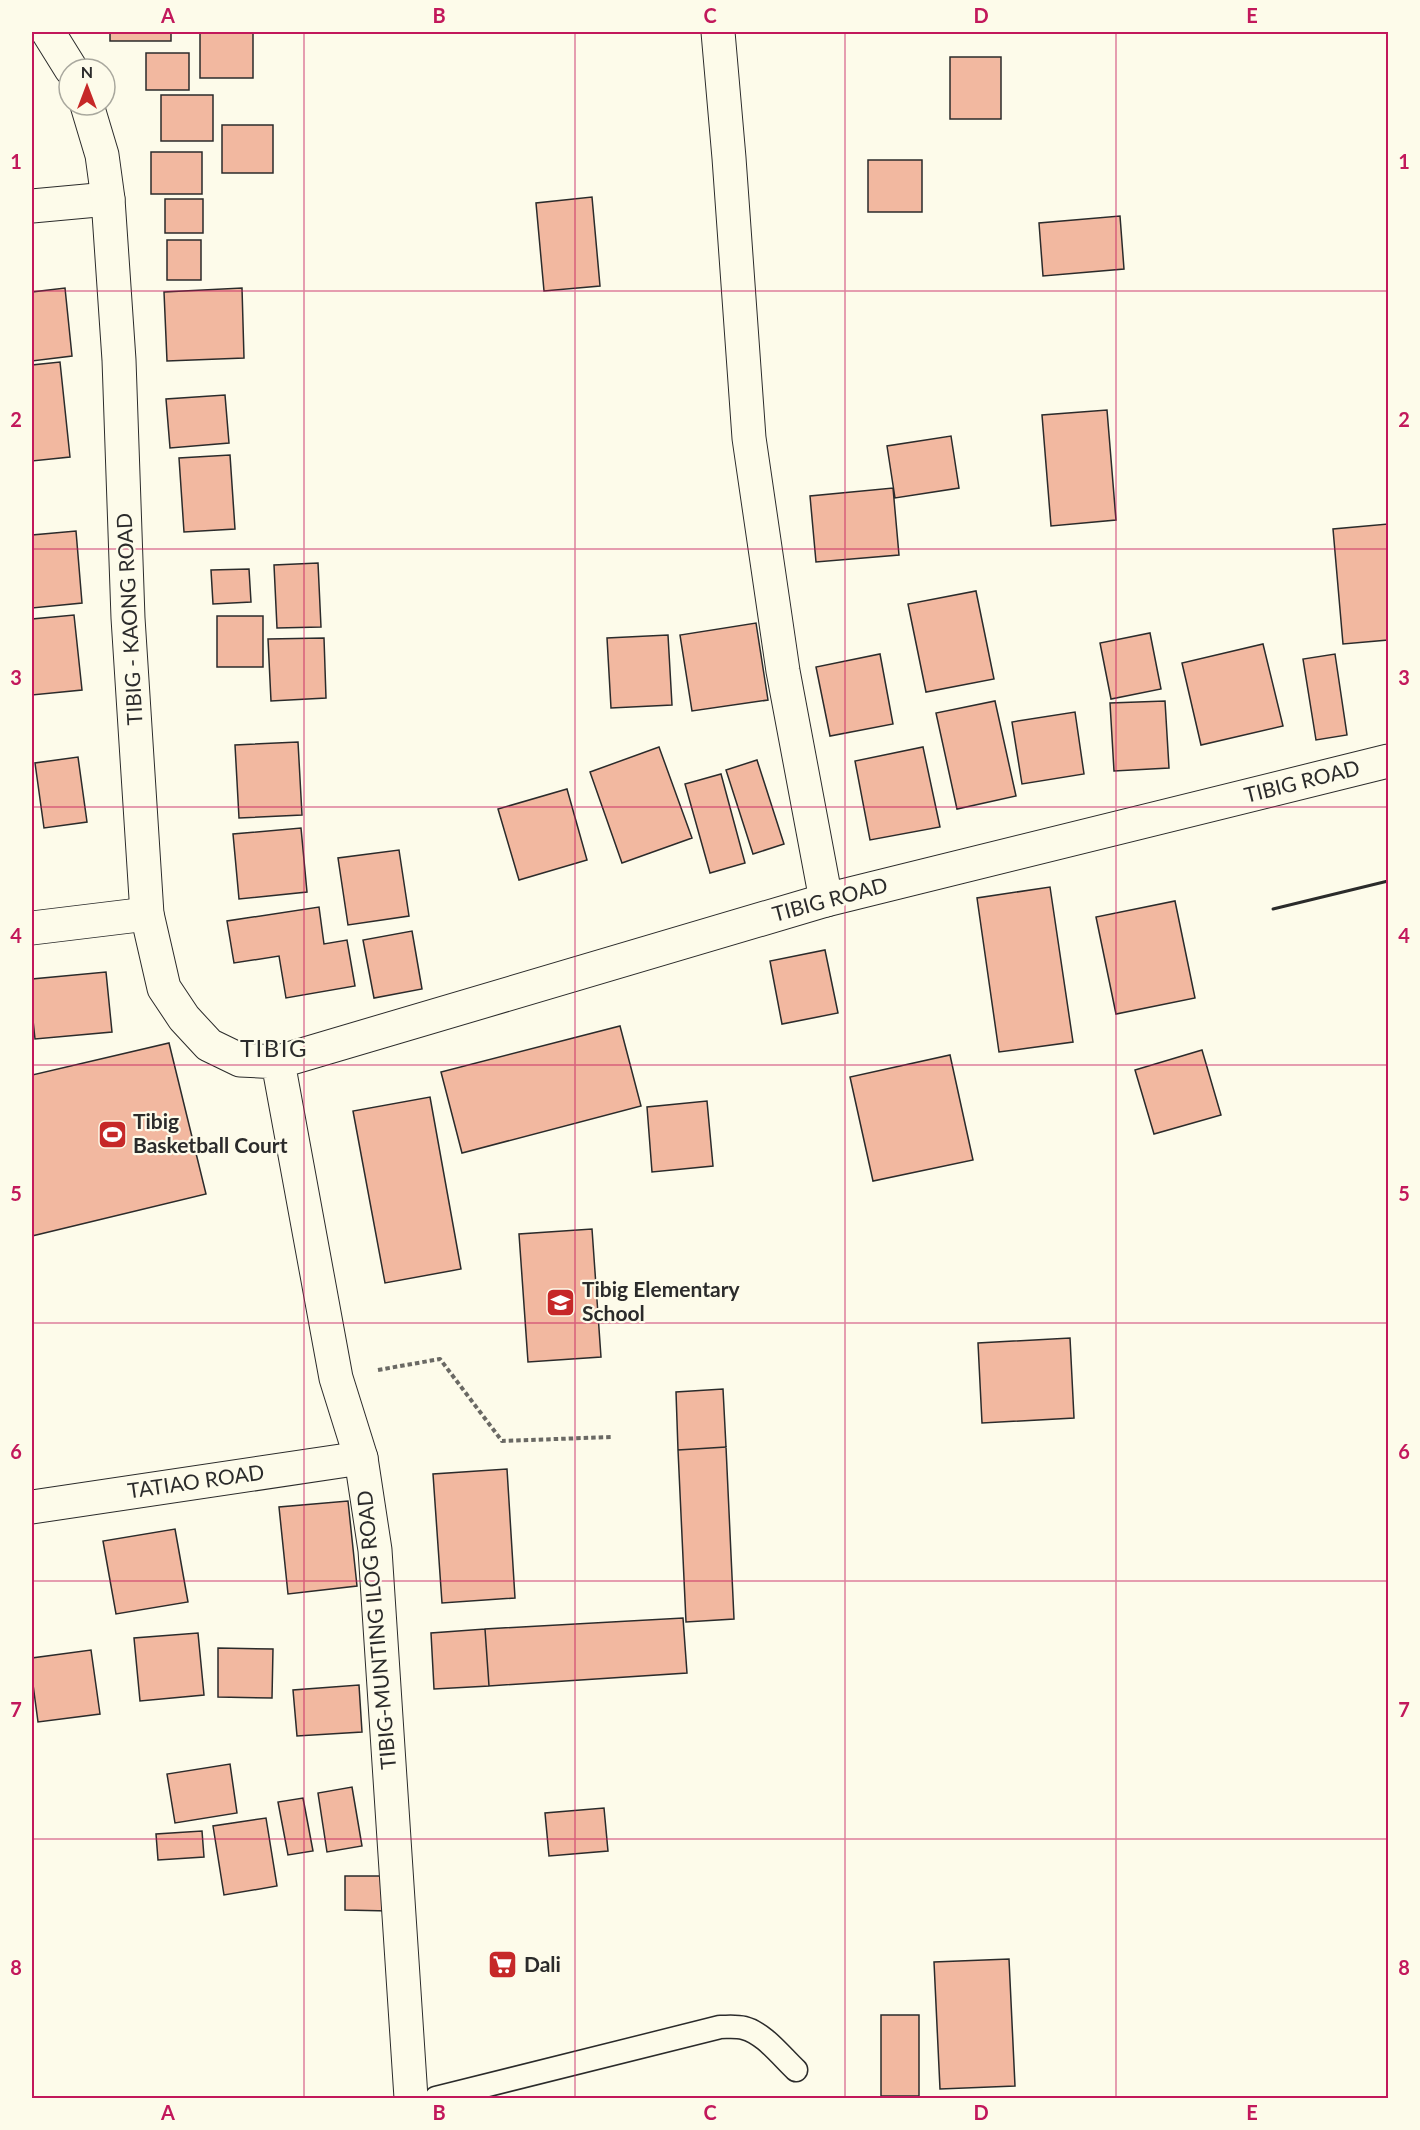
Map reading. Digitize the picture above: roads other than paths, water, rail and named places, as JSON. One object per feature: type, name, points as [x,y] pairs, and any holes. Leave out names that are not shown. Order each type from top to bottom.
[{"type":"street","points":[[48,32],[64,57]]},
{"type":"street","points":[[718,32],[748,438],[783,671],[826,900]]},
{"type":"street","name":"TIBIG - KAONG ROAD","points":[[91,117],[102,155],[108,199],[119,360],[128,618],[147,914],[164,988],[183,1018],[209,1045],[240,1060],[278,1062]]},
{"type":"street","points":[[32,206],[108,199]]},
{"type":"street","name":"TIBIG ROAD","points":[[278,1062],[826,900],[1389,761]]},
{"type":"street","points":[[32,928],[147,914]]},
{"type":"street","name":"TIBIG-MUNTING ILOG ROAD","points":[[278,1062],[336,1378],[361,1458],[375,1550],[411,2098]]},
{"type":"street","name":"TATIAO ROAD","points":[[32,1507],[361,1458]]},
{"type":"lane","points":[[436,2098],[720,2028],[743,2028],[758,2035],[796,2070]]},
{"type":"place","name":"Tibig Basketball Court","points":[[112,1134]]},
{"type":"place","name":"Tibig Elementary School","points":[[561,1302]]},
{"type":"place","name":"Dali","points":[[503,1965]]},
{"type":"district","name":"TIBIG","points":[[274,1049]]}]
